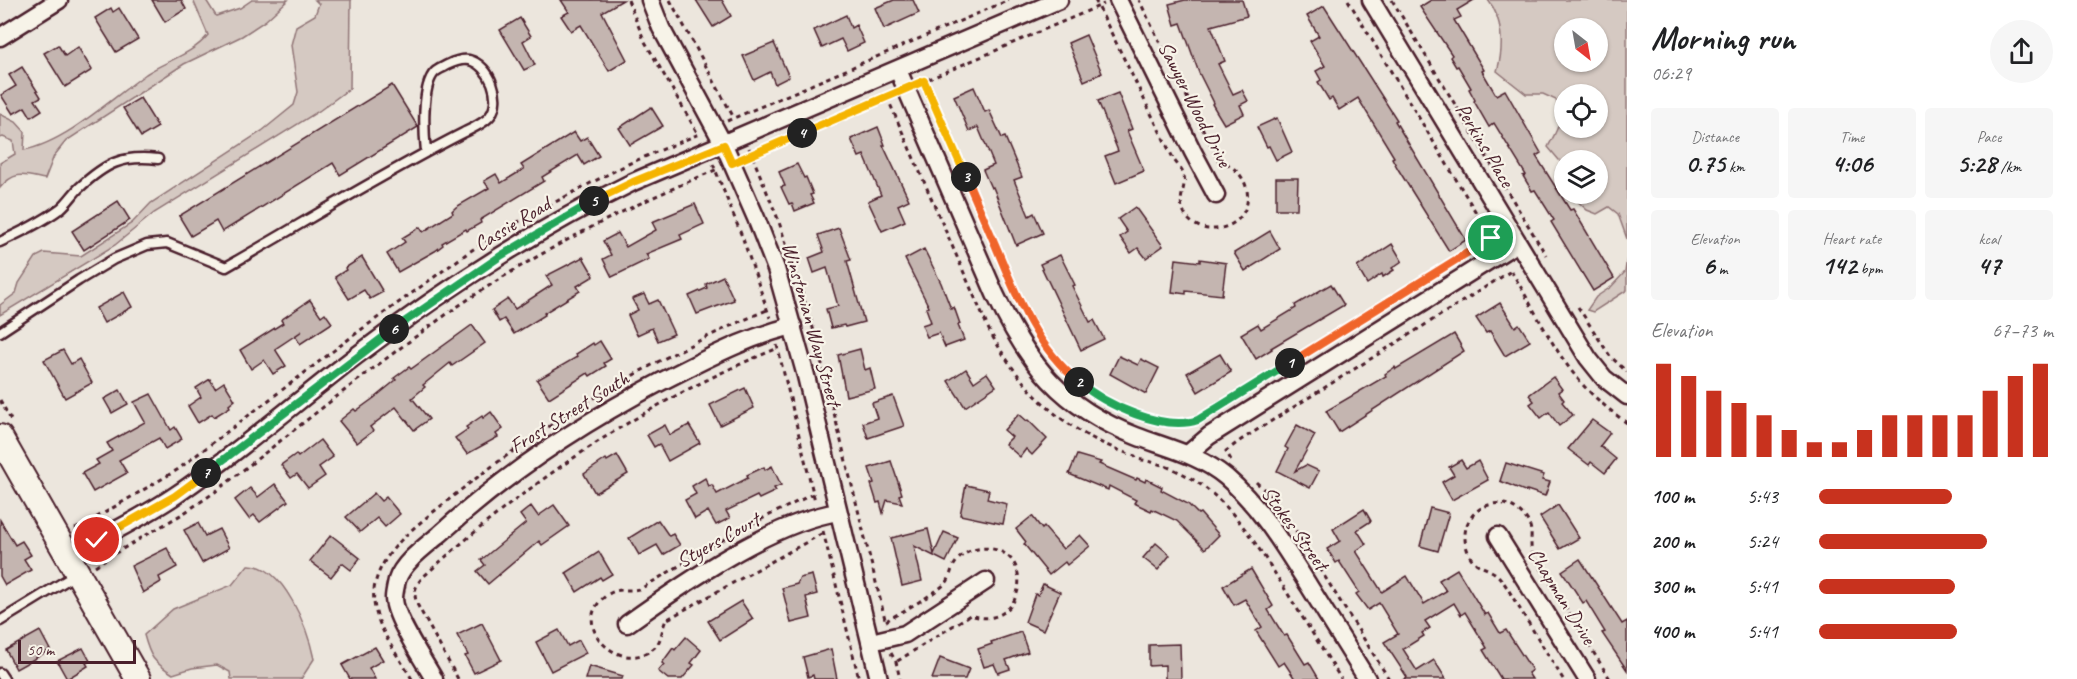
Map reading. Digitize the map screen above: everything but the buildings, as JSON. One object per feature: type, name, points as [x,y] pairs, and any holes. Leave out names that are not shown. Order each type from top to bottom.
[{"type":"main road","points":[[0,437],[138,679]]},
{"type":"street","points":[[0,37],[59,0]]},
{"type":"street","name":"Winstonian Way Street","points":[[650,0],[661,28],[724,145],[776,269],[793,326],[879,679]]},
{"type":"street","name":"Cassie Road","points":[[73,564],[175,496],[357,356],[502,255],[598,199],[1059,0]]},
{"type":"street","name":"Sawyer Wood Drive","points":[[1118,0],[1216,195]]},
{"type":"street","name":"Perkins Place","points":[[1371,0],[1588,358],[1604,378],[1627,396]]},
{"type":"street","name":"Stokes Street","points":[[898,70],[999,303],[1036,366],[1065,396],[1106,423],[1189,453],[1225,476],[1264,518],[1367,679]]},
{"type":"street","points":[[1189,453],[1209,436],[1518,243]]},
{"type":"street","name":"Frost Street South","points":[[434,679],[400,618],[394,599],[398,578],[417,554],[455,519],[520,469],[651,386],[758,335],[793,326]]},
{"type":"street","name":"Styers Court","points":[[627,624],[674,591],[746,549],[808,518],[838,512]]},
{"type":"street","name":"Chapman Drive","points":[[1498,536],[1587,679]]},
{"type":"street","points":[[871,642],[905,634],[986,581]]},
{"type":"lane","points":[[0,332],[88,274],[114,259],[147,245],[167,243],[226,267],[426,152],[470,130],[490,116],[496,100],[493,82],[486,71],[469,60],[454,62],[435,72],[428,87],[424,135],[426,152]]},
{"type":"lane","points":[[0,242],[63,206],[79,188],[118,160],[137,157],[158,159]]},
{"type":"lane","points":[[0,621],[73,564]]},
{"type":"lane","points":[[0,673],[4,679]]},
{"type":"path","points":[[106,558],[184,513],[215,492],[458,307],[576,235],[615,215],[732,163],[1110,0]]},
{"type":"path","points":[[1348,0],[1561,355],[1577,378],[1594,396],[1627,423]]},
{"type":"path","points":[[1392,0],[1547,256]]},
{"type":"path","points":[[924,81],[1011,284],[1036,333],[1050,354],[1067,373],[1088,390],[1113,405],[1169,423],[1188,424],[1198,420],[1491,238]]},
{"type":"path","points":[[1236,465],[1226,451],[1241,440],[1511,271]]},
{"type":"path","points":[[1576,304],[1610,356],[1627,372]]},
{"type":"path","points":[[458,679],[417,604],[414,595],[416,584],[470,534],[579,453],[682,393],[777,348]]},
{"type":"path","points":[[1251,477],[1272,497],[1293,526],[1389,679]]},
{"type":"shaded area","points":[[193,0],[206,0],[216,16],[240,8],[252,0],[288,0],[265,21],[242,36],[184,64],[66,141],[54,156],[45,179],[25,175],[15,176],[0,188],[0,163],[15,154],[13,141],[0,138],[0,114],[16,122],[25,132],[24,150],[56,138],[72,129],[146,74],[202,42],[208,35]]},
{"type":"shaded area","points":[[315,0],[351,0],[350,88],[319,111],[154,213],[115,245],[0,315],[0,305],[16,293],[19,283],[36,257],[44,253],[81,256],[132,223],[151,203],[262,131],[294,105],[298,92],[291,45],[296,26],[315,15],[319,4]]},
{"type":"shaded area","points":[[1488,0],[1627,0],[1627,239],[1618,214],[1609,207],[1597,214],[1581,204],[1608,204],[1608,150],[1554,150],[1554,154],[1548,147],[1554,137],[1608,138],[1608,84],[1554,84],[1554,99],[1543,94],[1526,94],[1497,71],[1501,53],[1501,34],[1497,16]]},
{"type":"shaded area","points":[[1627,257],[1627,290],[1593,312],[1587,310],[1596,297],[1611,287],[1625,272]]},
{"type":"shaded area","points":[[248,565],[261,568],[273,575],[300,616],[314,659],[301,679],[231,679],[230,672],[217,665],[192,668],[173,674],[161,666],[148,649],[144,635],[173,609],[232,585]]},
{"type":"route","points":[[97,540],[175,496],[435,299],[502,255],[589,204],[633,182],[724,145],[732,163],[924,81],[1011,284],[1036,333],[1050,354],[1067,373],[1088,390],[1113,405],[1169,423],[1188,424],[1198,420],[1491,238]]}]
